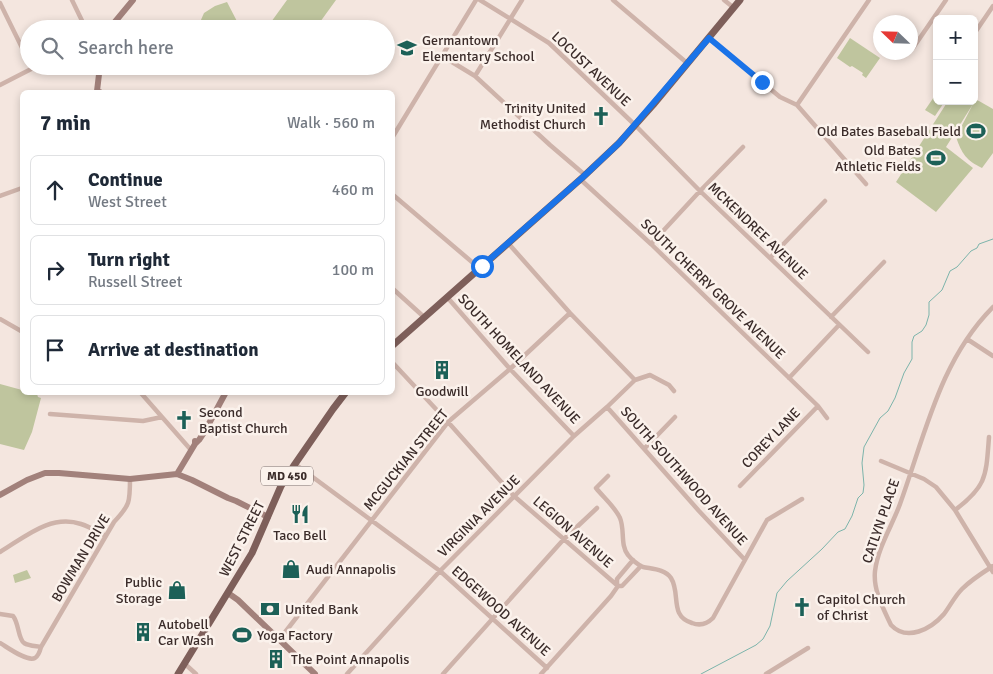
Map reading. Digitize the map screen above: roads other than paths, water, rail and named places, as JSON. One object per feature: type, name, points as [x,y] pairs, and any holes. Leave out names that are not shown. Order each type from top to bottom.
[{"type":"main road","points":[[395,343],[619,143],[740,0]]},
{"type":"main road","name":"WEST STREET","points":[[178,674],[252,553],[281,486],[294,464],[344,395]]},
{"type":"street","points":[[72,0],[82,20]]},
{"type":"street","points":[[116,20],[133,0]]},
{"type":"street","points":[[395,133],[476,0]]},
{"type":"street","name":"LOCUST AVENUE","points":[[480,0],[549,43],[634,125]]},
{"type":"street","points":[[475,76],[522,0]]},
{"type":"street","points":[[613,0],[687,63]]},
{"type":"street","points":[[724,0],[734,8]]},
{"type":"street","points":[[797,105],[869,0]]},
{"type":"street","points":[[918,41],[946,0]]},
{"type":"street","points":[[0,3],[20,44]]},
{"type":"street","points":[[978,28],[993,6]]},
{"type":"street","points":[[709,38],[780,97],[797,105],[866,184]]},
{"type":"street","name":"SOUTH CHERRY GROVE AVENUE","points":[[442,56],[475,76],[550,145],[818,406],[827,418]]},
{"type":"street","points":[[0,85],[20,74]]},
{"type":"street","points":[[98,90],[99,75]]},
{"type":"street","name":"MCKENDREE AVENUE","points":[[634,125],[868,352]]},
{"type":"street","points":[[651,244],[743,147]]},
{"type":"street","points":[[0,196],[20,190]]},
{"type":"street","points":[[395,197],[480,268]]},
{"type":"street","points":[[770,258],[825,201]]},
{"type":"street","points":[[508,243],[570,313],[635,380],[650,375],[669,385],[674,391]]},
{"type":"street","points":[[831,317],[884,262]]},
{"type":"street","points":[[395,291],[424,317]]},
{"type":"street","name":"SOUTH HOMELAND AVENUE","points":[[447,297],[510,369],[574,436]]},
{"type":"street","name":"CATLYN PLACE","points":[[992,568],[975,578],[962,590],[942,615],[930,626],[916,633],[906,634],[894,629],[891,625],[877,590],[875,573],[880,552],[896,514],[939,390],[967,339],[993,307]]},
{"type":"street","name":"MCGUCKIAN STREET","points":[[279,640],[448,422],[510,369],[570,313]]},
{"type":"street","points":[[0,319],[20,330]]},
{"type":"street","points":[[789,378],[839,325]]},
{"type":"street","points":[[967,339],[993,356]]},
{"type":"street","name":"LEGION AVENUE","points":[[395,365],[514,496],[617,586]]},
{"type":"street","name":"VIRGINIA AVENUE","points":[[346,674],[440,571],[574,436],[635,380]]},
{"type":"street","points":[[143,395],[191,450]]},
{"type":"street","points":[[176,474],[199,440],[224,395]]},
{"type":"street","name":"COREY LANE","points":[[740,486],[818,406]]},
{"type":"street","name":"SOUTH SOUTHWOOD AVENUE","points":[[607,407],[745,560]]},
{"type":"street","points":[[50,414],[143,421],[162,417]]},
{"type":"street","points":[[644,449],[675,416]]},
{"type":"street","points":[[955,510],[978,490],[983,481],[990,437]]},
{"type":"street","points":[[881,461],[924,479],[936,487],[955,510],[992,568]]},
{"type":"street","name":"EDGEWOOD AVENUE","points":[[294,464],[440,571],[547,668]]},
{"type":"street","points":[[0,495],[27,480],[44,474],[59,473],[130,479],[176,474],[268,517]]},
{"type":"street","points":[[608,476],[596,488],[618,515],[623,529],[625,550],[628,556],[641,566],[662,571],[670,576],[674,586],[678,612],[681,617],[694,624],[702,625],[713,618],[767,520],[802,499]]},
{"type":"street","name":"BOWMAN DRIVE","points":[[41,647],[114,522],[128,505],[130,479]]},
{"type":"street","points":[[443,674],[564,539],[597,508]]},
{"type":"street","points":[[0,552],[38,528],[53,522],[82,524],[106,536]]},
{"type":"street","points":[[541,674],[611,596],[617,586],[617,579],[634,560]]},
{"type":"street","points":[[617,586],[622,586],[641,566]]},
{"type":"street","points":[[228,593],[238,600],[315,674]]},
{"type":"street","points":[[0,614],[13,616],[24,643],[41,647],[36,657],[32,659],[26,658],[0,643]]},
{"type":"street","points":[[766,674],[808,648]]},
{"type":"street","points":[[185,664],[196,674]]},
{"type":"waterway","points":[[701,674],[756,645],[763,639],[770,626],[777,593],[838,532],[845,529],[858,498],[863,493],[862,463],[864,447],[880,418],[888,411],[895,398],[904,373],[912,359],[914,336],[922,331],[926,325],[929,315],[929,302],[942,290],[950,271],[957,267],[979,244],[993,239]]},
{"type":"place","name":"Germantown Elementary School","points":[[407,48]]},
{"type":"place","name":"Trinity United Methodist Church","points":[[601,116]]},
{"type":"place","name":"Old Bates Baseball Field","points":[[976,131]]},
{"type":"place","name":"Old Bates Athletic Fields","points":[[936,158]]},
{"type":"place","name":"Goodwill","points":[[442,370]]},
{"type":"place","name":"Second Baptist Church","points":[[184,420]]},
{"type":"place","name":"Taco Bell","points":[[300,514]]},
{"type":"place","name":"Audi Annapolis","points":[[291,569]]},
{"type":"place","name":"Public Storage","points":[[177,590]]},
{"type":"place","name":"Capitol Church of Christ","points":[[802,607]]},
{"type":"place","name":"United Bank","points":[[270,609]]},
{"type":"place","name":"Autobell Car Wash","points":[[143,632]]},
{"type":"place","name":"Yoga Factory","points":[[242,635]]},
{"type":"place","name":"The Point Annapolis","points":[[276,659]]}]
